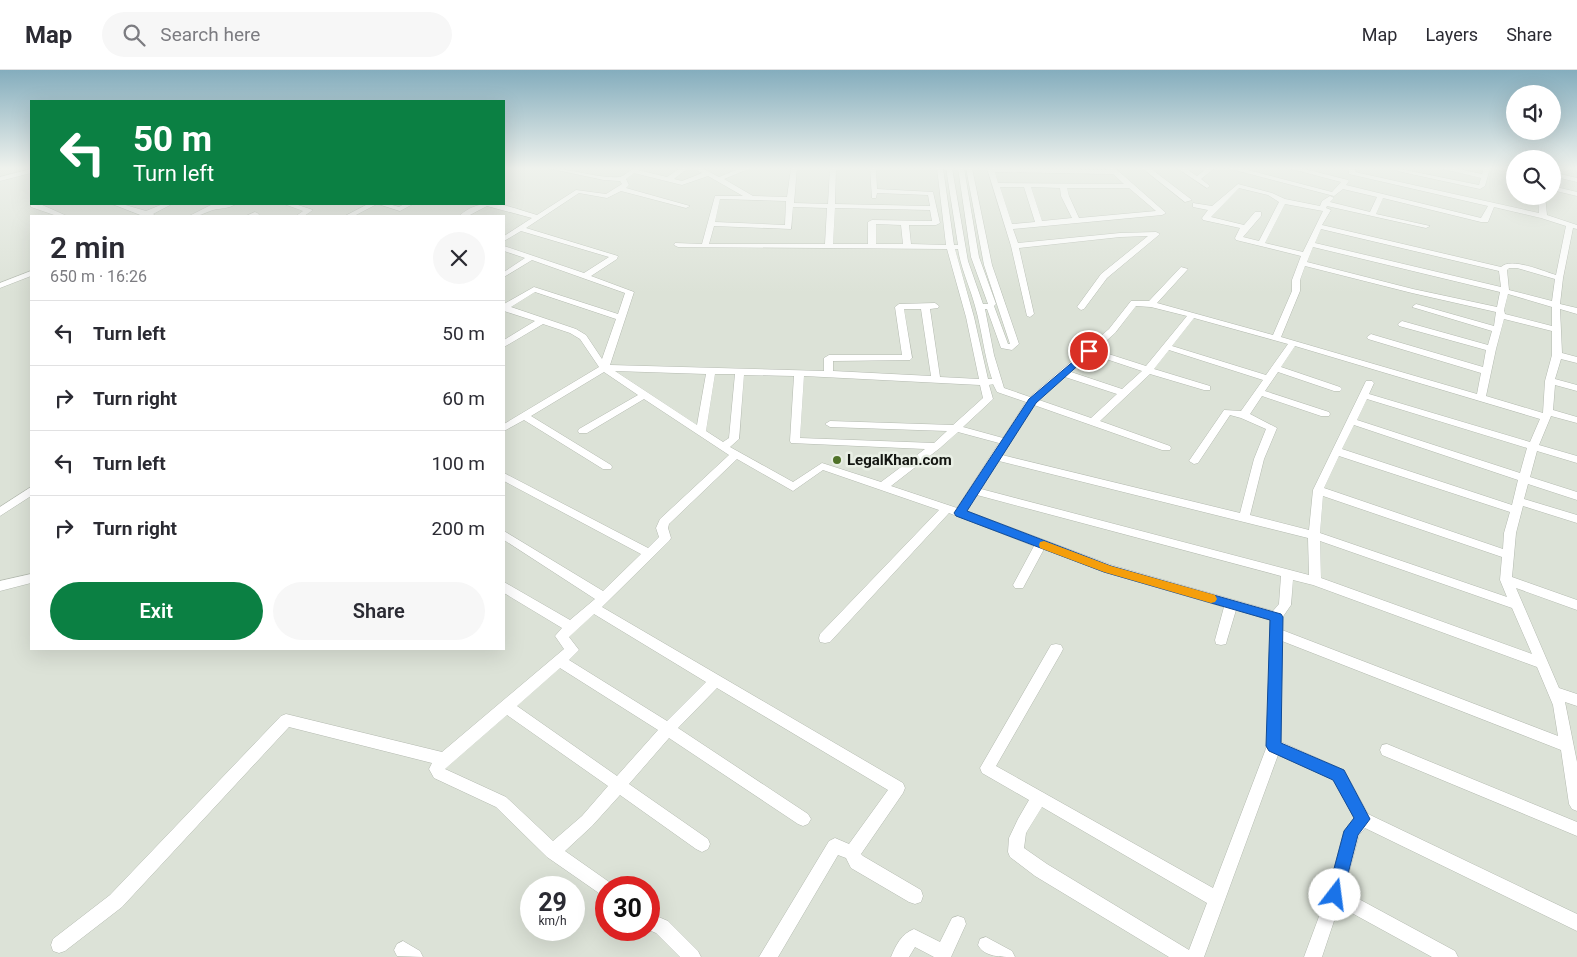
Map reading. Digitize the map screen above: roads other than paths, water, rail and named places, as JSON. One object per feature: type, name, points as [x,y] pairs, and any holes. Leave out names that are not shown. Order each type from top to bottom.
[{"type":"street","points":[[46,209],[60,215]]},
{"type":"street","points":[[134,209],[149,215]]},
{"type":"street","points":[[195,215],[207,209]]},
{"type":"street","points":[[351,215],[362,209]]},
{"type":"street","points":[[508,209],[537,218]]},
{"type":"street","points":[[505,237],[550,209]]},
{"type":"street","points":[[705,246],[714,209]]},
{"type":"street","points":[[711,224],[788,227],[789,209]]},
{"type":"street","points":[[829,245],[832,209]]},
{"type":"street","points":[[872,246],[872,222],[936,223],[934,209]]},
{"type":"street","points":[[883,486],[936,446],[988,399],[970,317],[950,247],[945,209]]},
{"type":"street","points":[[956,209],[964,261],[980,307],[988,355],[1000,390],[1094,421],[1166,448]]},
{"type":"street","points":[[967,209],[975,257],[992,304],[990,306],[1004,346],[1012,347],[1015,344],[988,265],[977,209]]},
{"type":"street","points":[[1003,209],[1015,246],[1030,314]]},
{"type":"street","points":[[1034,209],[1039,223]]},
{"type":"street","points":[[1073,209],[1077,220]]},
{"type":"street","points":[[1008,227],[1162,213],[1158,209]]},
{"type":"street","points":[[1261,244],[1278,209]]},
{"type":"street","points":[[1276,338],[1296,291],[1296,280],[1304,259],[1327,209]]},
{"type":"street","points":[[1342,209],[1426,226]]},
{"type":"street","points":[[1372,215],[1376,209]]},
{"type":"street","points":[[1436,209],[1481,220],[1485,220],[1490,209]]},
{"type":"street","points":[[1515,209],[1573,226],[1559,278],[1556,306],[1557,355],[1550,381],[1547,414],[1533,448],[1517,505],[1510,534],[1506,580],[1560,704],[1577,803]]},
{"type":"street","points":[[1543,209],[1543,216]]},
{"type":"street","points":[[1213,210],[1206,218],[1244,228]]},
{"type":"street","points":[[1258,214],[1244,228],[1239,238],[1412,291],[1501,313],[1557,330]]},
{"type":"street","points":[[905,223],[907,246]]},
{"type":"street","points":[[1318,226],[1503,270]]},
{"type":"street","points":[[520,229],[614,256],[584,276]]},
{"type":"street","points":[[1015,246],[1120,235],[1156,234],[1104,276],[1081,307]]},
{"type":"street","points":[[1310,244],[1505,291],[1577,311]]},
{"type":"street","points":[[678,245],[962,247]]},
{"type":"street","points":[[505,248],[529,259],[630,292],[604,368]]},
{"type":"street","points":[[505,274],[529,259]]},
{"type":"street","points":[[1503,270],[1507,266],[1517,266],[1559,278]]},
{"type":"street","points":[[1151,304],[1184,269]]},
{"type":"street","points":[[1481,398],[1505,291],[1503,270]]},
{"type":"street","points":[[0,286],[30,273]]},
{"type":"street","points":[[505,307],[534,288],[622,318]]},
{"type":"street","points":[[960,513],[1032,401],[1112,331],[1134,303],[1151,304],[1276,338],[1481,398],[1577,420]]},
{"type":"street","points":[[925,306],[936,379]]},
{"type":"street","points":[[828,374],[829,358],[906,358],[899,307],[935,306]]},
{"type":"street","points":[[980,307],[990,306]]},
{"type":"street","points":[[1416,307],[1497,330]]},
{"type":"street","points":[[505,308],[573,331],[582,337],[604,368],[723,447],[794,487],[822,466],[947,508],[1108,569],[1276,617]]},
{"type":"street","points":[[1094,421],[1148,370],[1192,315]]},
{"type":"street","points":[[505,343],[541,320]]},
{"type":"street","points":[[1402,324],[1491,349]]},
{"type":"street","points":[[1372,337],[1486,371]]},
{"type":"street","points":[[1244,415],[1293,343]]},
{"type":"street","points":[[1166,347],[1268,379]]},
{"type":"street","points":[[1089,351],[1207,388]]},
{"type":"street","points":[[1557,355],[1577,360]]},
{"type":"street","points":[[505,427],[604,368],[828,374],[998,382]]},
{"type":"street","points":[[1276,368],[1337,389]]},
{"type":"street","points":[[701,432],[710,371]]},
{"type":"street","points":[[723,447],[734,439],[740,372]]},
{"type":"street","points":[[799,373],[794,441],[936,446]]},
{"type":"street","points":[[1064,373],[1124,393]]},
{"type":"street","points":[[1550,381],[1577,388]]},
{"type":"street","points":[[1315,581],[1314,535],[1318,490],[1369,383]]},
{"type":"street","points":[[1260,392],[1325,414]]},
{"type":"street","points":[[583,431],[644,395]]},
{"type":"street","points":[[1364,395],[1577,460]]},
{"type":"street","points":[[1194,461],[1227,412],[1244,415],[1272,428],[1259,459],[1244,518]]},
{"type":"street","points":[[523,415],[606,466]]},
{"type":"street","points":[[1351,421],[1577,496]]},
{"type":"street","points":[[830,424],[956,428],[1006,442]]},
{"type":"street","points":[[1336,451],[1517,505],[1577,519]]},
{"type":"street","points":[[595,882],[553,852],[501,802],[440,773],[436,768],[444,759],[561,662],[572,650],[561,636],[650,554],[665,538],[662,528],[664,522],[736,454]]},
{"type":"street","points":[[996,457],[1314,535],[1517,605]]},
{"type":"street","points":[[505,478],[650,554]]},
{"type":"street","points":[[1318,490],[1508,555]]},
{"type":"street","points":[[974,491],[1315,581],[1543,664]]},
{"type":"street","points":[[0,512],[30,492]]},
{"type":"street","points":[[825,638],[947,508]]},
{"type":"street","points":[[505,536],[604,598]]},
{"type":"street","points":[[1019,585],[1041,544]]},
{"type":"street","points":[[1196,957],[1274,746],[1276,617],[1284,605],[1288,574]]},
{"type":"street","points":[[0,586],[30,579]]},
{"type":"street","points":[[1506,580],[1577,605]]},
{"type":"street","points":[[505,588],[571,627]]},
{"type":"street","points":[[1221,640],[1231,604]]},
{"type":"street","points":[[593,608],[898,788],[852,853]]},
{"type":"street","points":[[1276,633],[1567,746]]},
{"type":"street","points":[[1056,649],[987,768],[1216,900]]},
{"type":"street","points":[[561,662],[802,819]]},
{"type":"street","points":[[553,852],[587,821],[668,730],[716,681]]},
{"type":"street","points":[[1554,692],[1577,700]]},
{"type":"street","points":[[507,708],[702,844]]},
{"type":"street","points":[[58,945],[116,901],[286,720],[444,759]]},
{"type":"street","points":[[1274,746],[1339,775],[1362,819],[1577,923]]},
{"type":"street","points":[[1387,750],[1577,829]]},
{"type":"street","points":[[1039,798],[1018,836],[1015,847],[1016,852],[1041,870],[1185,957]]},
{"type":"street","points":[[1313,957],[1335,895],[1352,831],[1362,819]]},
{"type":"street","points":[[768,957],[835,846],[852,853],[858,862],[915,896]]},
{"type":"street","points":[[1335,895],[1449,957]]},
{"type":"street","points":[[900,957],[908,942],[914,937],[938,950],[946,951],[958,924]]},
{"type":"street","points":[[660,926],[692,957]]},
{"type":"street","points":[[986,945],[1006,957]]},
{"type":"place","name":"LegalKhan.com","points":[[837,460]]}]
